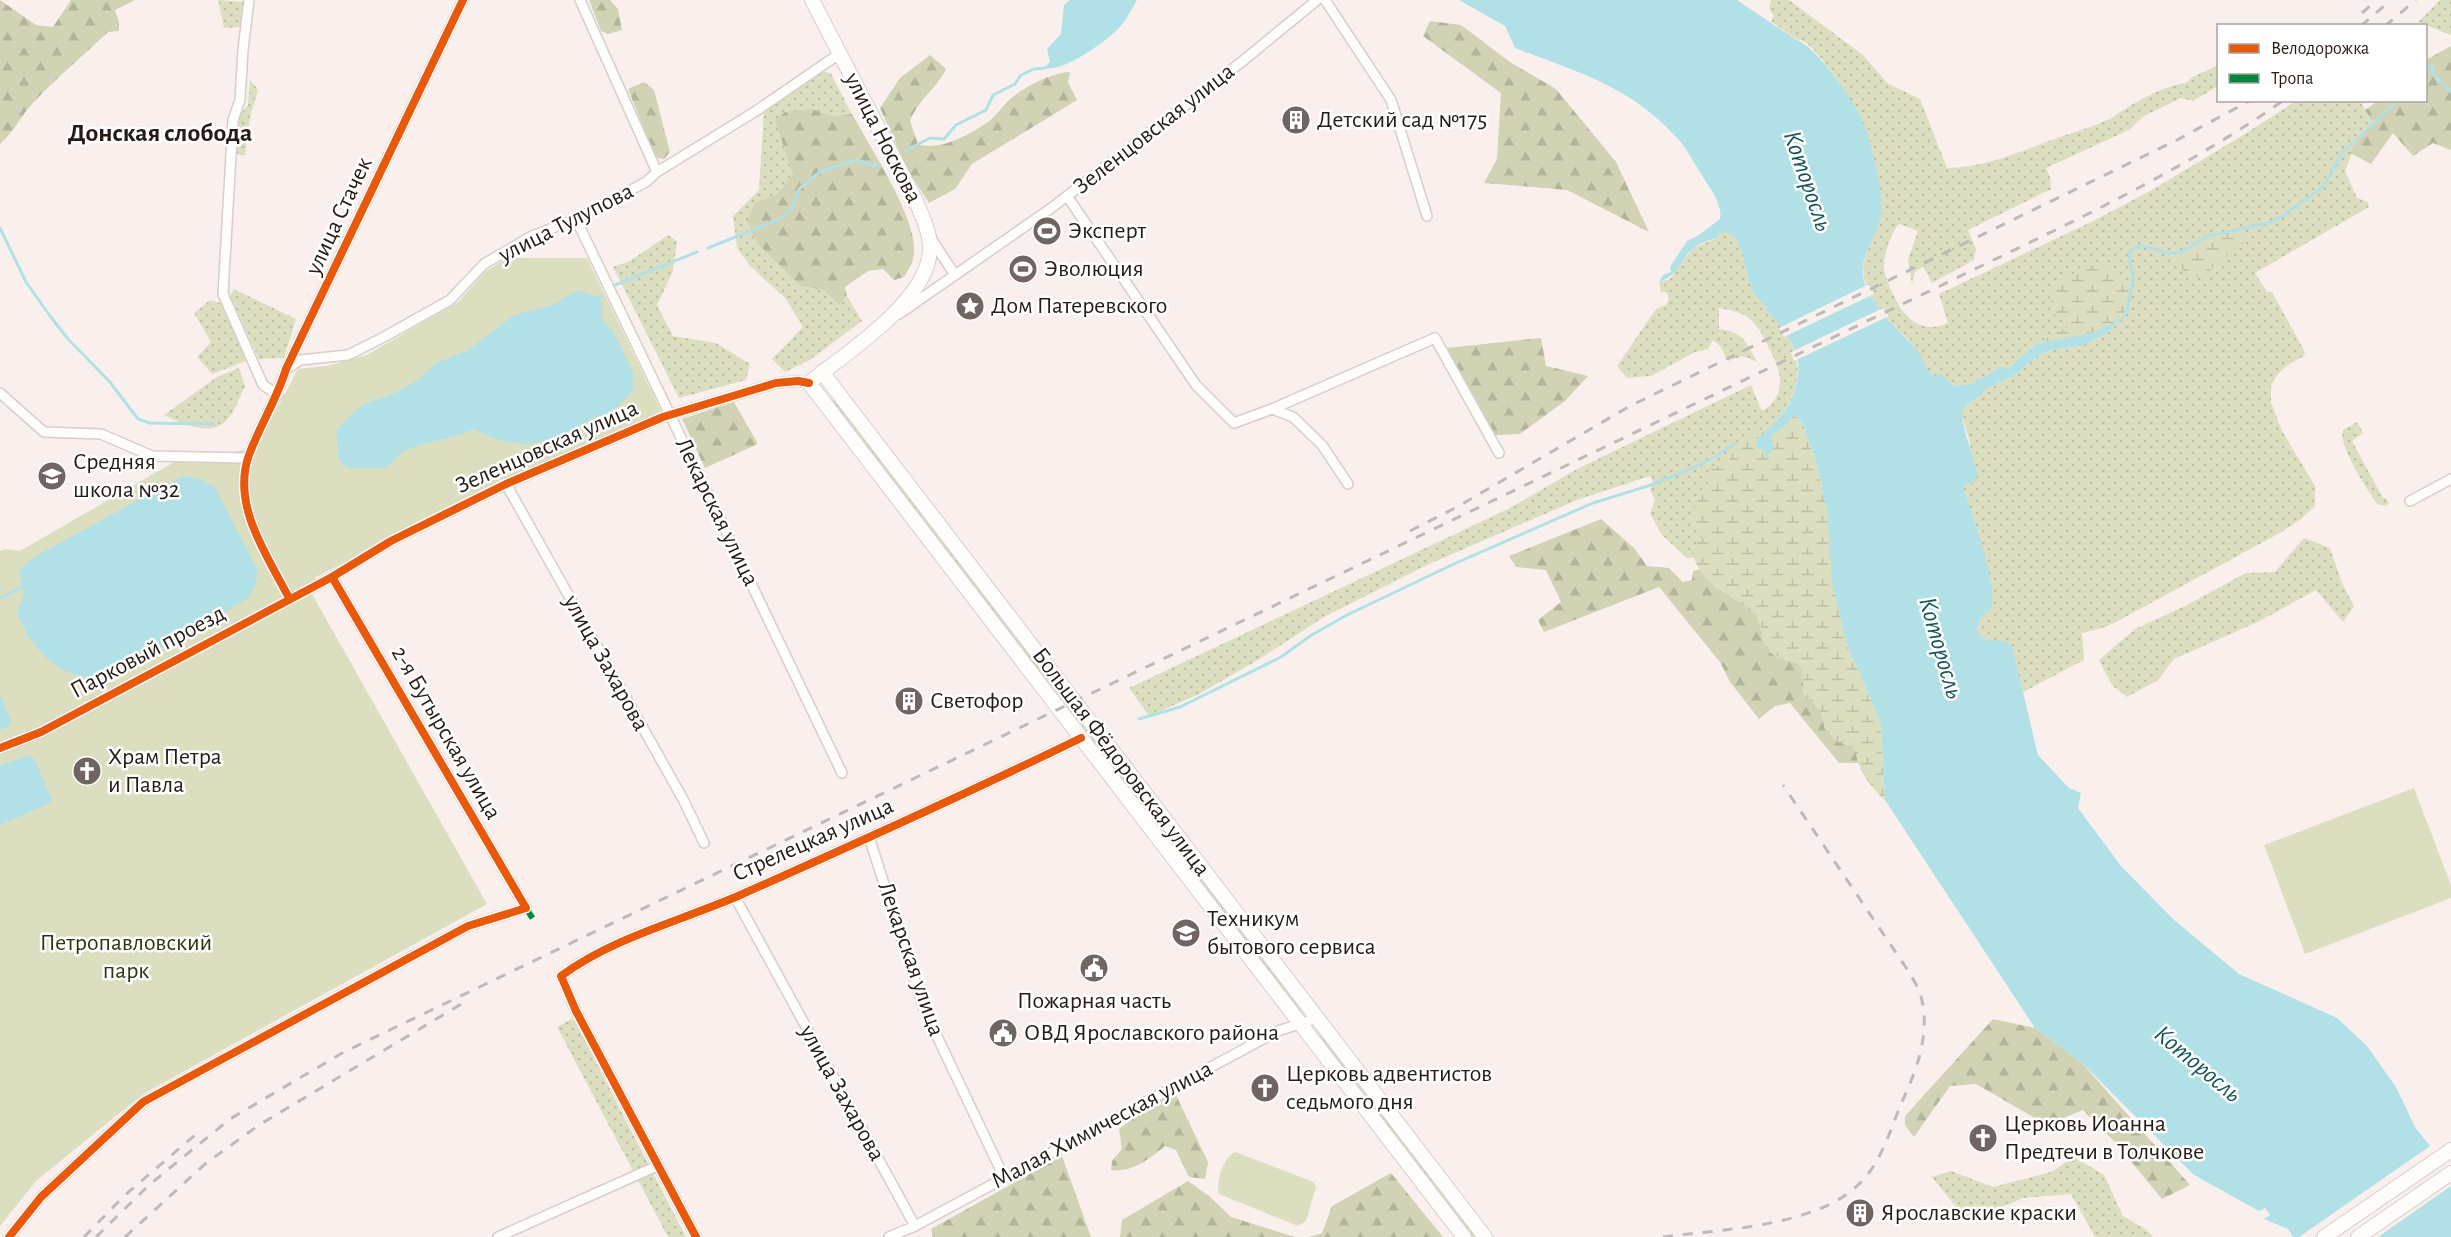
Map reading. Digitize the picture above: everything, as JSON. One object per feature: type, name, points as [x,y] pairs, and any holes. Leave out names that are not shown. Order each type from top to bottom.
[{"type":"main road","name":"улица Носкова","points":[[812,0],[915,199],[927,230]]},
{"type":"main road","name":"Зеленцовская улица","points":[[809,383],[897,310],[919,282],[929,260],[930,246],[927,230]]},
{"type":"main road","name":"Большая Фёдоровская улица","points":[[822,372],[1485,1237]]},
{"type":"main road","name":"Большая Фёдоровская улица","points":[[809,383],[1464,1237]]},
{"type":"main road","points":[[2324,1237],[2451,1150]]},
{"type":"main road","points":[[2358,1237],[2451,1173]]},
{"type":"street","points":[[249,0],[240,100],[233,120],[223,294],[263,385],[278,395]]},
{"type":"street","name":"улица Стачек","points":[[289,598],[249,520],[244,484],[250,453],[278,395],[286,369],[463,0]]},
{"type":"street","points":[[580,0],[657,172]]},
{"type":"street","name":"Зеленцовская улица","points":[[869,334],[1067,196],[1244,60],[1317,0]]},
{"type":"street","points":[[1325,0],[1390,100],[1427,216]]},
{"type":"street","name":"улица Тулупова","points":[[286,369],[300,360],[348,356],[450,300],[484,264],[532,236],[576,219],[646,182],[657,172],[756,111],[839,54]]},
{"type":"street","points":[[1067,196],[1196,385],[1234,423],[1272,409],[1435,338],[1498,453]]},
{"type":"street","name":"Лекарская улица","points":[[576,219],[842,773]]},
{"type":"street","name":"улица Носкова","points":[[927,230],[955,275]]},
{"type":"street","points":[[919,282],[928,294]]},
{"type":"street","name":"Зеленцовская улица","points":[[313,585],[332,577],[391,541],[506,484],[670,416],[776,383],[798,381],[809,383]]},
{"type":"street","points":[[0,393],[44,432],[101,434],[152,456],[250,453]]},
{"type":"street","points":[[1272,409],[1293,417],[1322,445],[1348,484]]},
{"type":"street","points":[[2410,501],[2451,479]]},
{"type":"street","name":"улица Захарова","points":[[506,484],[684,801],[704,843]]},
{"type":"street","name":"2-я Бутырская улица","points":[[9,1237],[41,1197],[143,1102],[468,926],[526,908],[332,577]]},
{"type":"street","name":"Парковый проезд","points":[[0,748],[41,732],[313,585]]},
{"type":"street","name":"Стрелецкая улица","points":[[657,1166],[576,1011],[561,976],[590,958],[869,837],[1081,738]]},
{"type":"street","name":"Лекарская улица","points":[[869,837],[924,1009],[1004,1177]]},
{"type":"street","name":"улица Захарова","points":[[735,897],[915,1226]]},
{"type":"street","name":"Малая Химическая улица","points":[[889,1237],[915,1226],[1278,1031],[1317,1018]]},
{"type":"street","points":[[498,1237],[657,1166],[696,1237]]},
{"type":"green space","points":[[0,0],[36,25],[53,27],[71,0],[135,0],[115,10],[119,31],[108,32],[50,85],[0,144]]},
{"type":"green space","points":[[218,0],[243,2],[242,27],[224,28]]},
{"type":"green space","points":[[589,0],[610,0],[618,9],[622,30],[608,34],[601,31]]},
{"type":"green space","points":[[1771,0],[1789,0],[1863,55],[1887,83],[1920,99],[1947,168],[1991,161],[2092,126],[2168,87],[2186,83],[2191,78],[2217,65],[2217,87],[2193,101],[2181,98],[2144,116],[2129,130],[2046,168],[2050,177],[2051,189],[1968,230],[1976,249],[1974,260],[1932,283],[1923,266],[1915,272],[1912,284],[1908,260],[1918,231],[1899,224],[1886,251],[1884,268],[1886,277],[1900,307],[1919,325],[1928,327],[1948,323],[1939,294],[2091,222],[2152,190],[2294,102],[2360,102],[2375,122],[2356,142],[2345,171],[2357,198],[2368,202],[2369,207],[2255,273],[2267,292],[2272,292],[2305,352],[2304,356],[2288,365],[2277,375],[2271,386],[2271,402],[2281,429],[2315,486],[2315,506],[2300,520],[2278,534],[2116,622],[2082,633],[2084,660],[2023,692],[2011,646],[1983,638],[1977,629],[1981,617],[1991,609],[1963,487],[1973,482],[1970,444],[1962,413],[1967,405],[1983,394],[1984,390],[2015,375],[2038,356],[2050,350],[2081,346],[2104,335],[2045,342],[2033,346],[2011,366],[1995,370],[1972,384],[1954,386],[1941,375],[1934,376],[1908,340],[1876,304],[1864,278],[1863,269],[1867,251],[1881,217],[1882,208],[1875,165],[1863,124],[1829,68],[1805,42],[1795,38],[1771,21],[1774,16],[1769,9]]},
{"type":"green space","points":[[2440,0],[2451,0],[2451,35],[2418,22]]},
{"type":"green space","points":[[1430,21],[1461,25],[1510,62],[1556,89],[1616,162],[1649,232],[1567,190],[1484,183],[1497,159],[1501,93],[1423,36]]},
{"type":"green space","points":[[2451,46],[2451,150],[2433,143],[2413,156],[2393,133],[2371,164],[2350,153],[2356,142],[2374,123],[2365,110],[2377,102],[2427,102],[2427,59]]},
{"type":"green space","points":[[930,55],[946,69],[918,106],[910,121],[918,144],[935,146],[963,136],[988,122],[1020,92],[1054,75],[1070,72],[1068,82],[1077,100],[972,164],[955,189],[929,203],[907,169],[880,108],[900,78]]},
{"type":"green space","points":[[824,71],[831,74],[852,114],[834,116],[812,109],[791,165],[793,175],[775,195],[756,202],[801,286],[823,290],[839,305],[847,296],[862,321],[810,360],[785,372],[772,359],[803,327],[786,299],[750,266],[737,248],[733,216],[759,190],[764,110]]},
{"type":"green space","points":[[250,80],[258,90],[250,117],[245,156],[237,154],[237,118],[248,105]]},
{"type":"green space","points":[[644,82],[654,90],[670,152],[664,159],[656,158],[628,89]]},
{"type":"green space","points":[[812,109],[834,116],[852,114],[900,202],[913,237],[913,258],[904,277],[894,280],[883,269],[868,271],[845,287],[847,296],[839,305],[823,290],[801,286],[760,246],[747,221],[756,202],[775,195],[793,175],[775,120],[785,112]]},
{"type":"green space","points":[[2242,229],[2244,243],[2212,267],[2208,273],[2201,276],[2195,277],[2186,273],[2168,253],[2179,253],[2208,236]]},
{"type":"green space","points":[[1726,231],[1741,248],[1754,292],[1785,330],[1796,356],[1798,370],[1796,383],[1786,409],[1776,422],[1885,800],[1867,779],[1860,766],[1857,753],[1700,569],[1694,558],[1687,558],[1662,535],[1650,514],[1655,500],[1650,490],[1653,482],[1650,476],[1577,500],[1427,565],[1324,617],[1261,658],[1199,694],[1149,716],[1129,688],[1510,508],[1577,469],[1751,385],[1762,411],[1771,405],[1779,390],[1780,382],[1773,355],[1756,325],[1740,313],[1719,308],[1719,329],[1739,335],[1757,362],[1743,356],[1728,361],[1720,346],[1713,340],[1708,349],[1695,352],[1651,376],[1627,378],[1617,366],[1656,309],[1666,305],[1669,298],[1666,292],[1661,292],[1659,282],[1670,279],[1693,248],[1717,238],[1720,232]]},
{"type":"green space","points":[[668,235],[677,241],[673,271],[657,305],[673,336],[716,343],[750,364],[746,380],[679,398],[613,267],[630,261]]},
{"type":"green space","name":"Петропавловский парк","points":[[507,258],[587,258],[661,411],[471,498],[316,577],[312,594],[487,904],[143,1094],[36,1181],[0,1226],[0,551],[5,549],[20,551],[174,462],[256,448],[298,369],[327,366],[367,355],[458,302],[485,272]]},
{"type":"green space","points":[[2095,265],[2103,266],[2120,281],[2133,279],[2127,311],[2114,324],[2103,329],[2045,342],[2048,335],[2067,328],[2065,322],[2055,315],[2048,291],[2067,276]]},
{"type":"green space","points":[[234,289],[296,319],[284,358],[259,359],[230,296]]},
{"type":"green space","points":[[210,300],[223,304],[248,360],[212,374],[197,357],[211,342],[194,313]]},
{"type":"green space","points":[[1541,338],[1546,366],[1588,376],[1565,401],[1520,434],[1483,436],[1447,348]]},
{"type":"green space","points":[[239,368],[245,386],[232,413],[220,425],[212,428],[195,427],[164,415],[217,377]]},
{"type":"green space","points":[[834,399],[1191,864],[1187,867],[831,402]]},
{"type":"green space","points":[[734,402],[758,444],[705,468],[682,419]]},
{"type":"green space","points":[[1792,416],[1797,417],[1803,425],[1816,461],[1827,510],[1846,642],[1881,723],[1885,800],[1864,775],[1853,746],[1837,742],[1824,728],[1821,713],[1804,694],[1803,676],[1798,663],[1776,656],[1768,650],[1757,615],[1740,600],[1721,590],[1704,576],[1692,552],[1702,535],[1693,521],[1694,508],[1710,479],[1707,473],[1713,467],[1722,466],[1728,461],[1735,443],[1776,422],[1758,438],[1760,448],[1769,457],[1773,449],[1772,435],[1788,424]]},
{"type":"green space","points":[[2357,422],[2363,433],[2352,441],[2383,498],[2386,498],[2389,504],[2385,506],[2377,504],[2373,498],[2354,467],[2342,437],[2343,430]]},
{"type":"green space","points":[[1601,519],[1634,548],[1647,566],[1669,568],[1683,582],[1692,580],[1693,571],[1700,569],[1715,587],[1757,616],[1764,644],[1777,658],[1797,663],[1801,667],[1804,694],[1818,706],[1837,742],[1853,746],[1857,753],[1858,763],[1839,763],[1790,703],[1775,706],[1759,719],[1730,682],[1720,662],[1659,587],[1544,632],[1538,620],[1561,602],[1546,570],[1516,567],[1509,556]]},
{"type":"green space","points":[[2304,538],[2330,548],[2342,583],[2354,606],[2343,622],[2316,590],[2260,621],[2174,659],[2158,680],[2127,697],[2112,685],[2099,660],[2135,629],[2185,606],[2246,573],[2275,572]]},
{"type":"green space","points":[[2414,788],[2451,885],[2451,898],[2305,954],[2264,845]]},
{"type":"green space","points":[[1197,872],[1303,1010],[1299,1013],[1194,875]]},
{"type":"green space","points":[[573,1018],[686,1237],[668,1237],[557,1027]]},
{"type":"green space","points":[[1993,1019],[2035,1028],[2082,1063],[2190,1185],[2162,1199],[2114,1141],[2083,1110],[2047,1125],[1976,1084],[1950,1086],[1914,1137],[1905,1125],[1905,1116]]},
{"type":"green space","points":[[1322,1034],[1477,1237],[1471,1237],[1318,1037]]},
{"type":"green space","points":[[1175,1093],[1208,1162],[1205,1179],[1189,1177],[1176,1150],[1165,1146],[1133,1167],[1111,1170],[1112,1161],[1122,1149],[1119,1129],[1164,1094]]},
{"type":"green space","points":[[1235,1152],[1314,1182],[1316,1187],[1306,1221],[1298,1226],[1219,1194],[1221,1170],[1227,1159]]},
{"type":"green space","points":[[1062,1156],[1091,1237],[933,1237],[931,1229]]},
{"type":"green space","points":[[2074,1157],[2104,1175],[2123,1216],[2147,1230],[2153,1237],[2095,1237],[2071,1194],[2023,1198],[1967,1221],[1932,1177],[1951,1171],[1993,1187],[2051,1172]]},
{"type":"green space","points":[[1391,1173],[1443,1237],[1309,1237],[1322,1233],[1332,1206]]},
{"type":"green space","points":[[1188,1181],[1209,1196],[1231,1217],[1295,1237],[1120,1237],[1122,1220]]},
{"type":"water","points":[[1070,0],[1137,0],[1122,24],[1101,43],[1071,62],[1043,68],[1050,62],[1047,49],[1061,34],[1064,5]]},
{"type":"water","name":"Которосль","points":[[1459,0],[1737,0],[1804,44],[1825,64],[1854,105],[1865,127],[1873,155],[1882,207],[1878,225],[1864,260],[1863,277],[1866,288],[1878,307],[1917,351],[1931,373],[1934,376],[1941,374],[1954,386],[1972,384],[1995,370],[2011,366],[2033,346],[2089,334],[2123,318],[2104,335],[2081,346],[2050,350],[2038,356],[2015,375],[1984,390],[1983,394],[1963,409],[1965,432],[1978,475],[1973,482],[1963,487],[1988,567],[1992,598],[1991,609],[1981,617],[1977,629],[1980,635],[1988,640],[2003,641],[2012,646],[2038,755],[2069,788],[2081,793],[2078,808],[2121,866],[2173,919],[2239,974],[2337,1018],[2367,1046],[2396,1087],[2415,1127],[2451,1173],[2451,1237],[2293,1237],[2288,1229],[2264,1219],[2270,1215],[2265,1208],[2259,1211],[2194,1175],[2082,1063],[2035,1028],[1885,800],[1881,723],[1846,642],[1832,581],[1827,510],[1816,461],[1803,425],[1797,417],[1792,416],[1788,424],[1772,435],[1772,444],[1775,447],[1769,453],[1768,461],[1763,449],[1758,449],[1756,444],[1761,435],[1783,413],[1795,388],[1798,362],[1790,340],[1753,291],[1739,244],[1728,232],[1720,232],[1717,238],[1697,245],[1672,275],[1659,282],[1663,275],[1671,272],[1670,267],[1687,241],[1720,219],[1720,208],[1715,197],[1682,143],[1642,106],[1582,73],[1515,48],[1505,26]]},
{"type":"water","points":[[578,290],[599,298],[602,303],[602,319],[613,331],[633,372],[634,389],[615,409],[563,435],[535,443],[507,442],[474,429],[409,449],[387,468],[348,468],[339,460],[336,431],[355,411],[367,403],[395,393],[418,380],[436,363],[467,351],[514,315],[549,306]]},
{"type":"water","points":[[182,476],[201,479],[215,487],[258,571],[255,586],[247,599],[191,632],[120,668],[87,677],[63,670],[43,655],[35,645],[17,612],[24,594],[19,571],[29,561],[45,551]]},
{"type":"water","points":[[0,694],[11,721],[8,726],[0,730]]},
{"type":"water","points":[[30,755],[35,760],[52,800],[46,805],[0,825],[0,765]]},
{"type":"pier","points":[[1869,284],[1874,294],[1784,337],[1779,328]]},
{"type":"pier","points":[[1883,308],[1889,316],[1794,361],[1791,352]]},
{"type":"pier","points":[[2433,1144],[2451,1168],[2451,1186],[2378,1237],[2299,1237]]},
{"type":"waterway","points":[[2427,71],[2432,65],[2433,74],[2451,91]]},
{"type":"waterway","points":[[907,150],[930,138],[944,139],[956,125],[986,110],[993,95],[1015,84],[1021,75],[1034,69],[1045,68]]},
{"type":"waterway","points":[[2121,320],[2127,311],[2133,279],[2129,255],[2132,250],[2140,245],[2168,253],[2179,253],[2208,236],[2268,223],[2281,217],[2324,186],[2342,153],[2396,102]]},
{"type":"waterway","points":[[708,248],[782,218],[793,206],[799,189],[821,171],[857,160],[875,166],[879,164]]},
{"type":"waterway","points":[[0,228],[26,282],[50,316],[68,339],[109,381],[138,419],[150,423],[213,424]]},
{"type":"waterway","points":[[615,285],[697,252]]},
{"type":"waterway","points":[[599,298],[602,295]]},
{"type":"waterway","points":[[1139,719],[1180,707],[1281,657],[1310,636],[1347,615],[1456,563],[1593,503],[1648,486],[1688,470],[1715,457],[1735,443]]},
{"type":"waterway","points":[[0,598],[22,587]]},
{"type":"railway","points":[[2362,13],[2377,0]]},
{"type":"railway","points":[[2363,24],[2391,0]]},
{"type":"railway","points":[[2387,24],[2416,0]]},
{"type":"railway","points":[[1410,531],[1457,507],[1630,406],[2177,140],[2247,102]]},
{"type":"railway","points":[[96,1237],[149,1185],[230,1119],[344,1052],[2114,201],[2201,153],[2281,102]]},
{"type":"railway","points":[[1663,1237],[1741,1228],[1796,1217],[1844,1196],[1862,1181],[1876,1162],[1919,1058],[1924,1032],[1920,993],[1907,969],[1783,785]]},
{"type":"railway","points":[[125,1237],[205,1164],[259,1125],[463,1003]]},
{"type":"railway","points":[[84,1237],[124,1196],[195,1135]]},
{"type":"marked path","points":[[526,908],[535,922]]},
{"type":"cycle path","points":[[289,598],[262,547],[248,511],[245,474],[249,455],[286,369],[463,0]]},
{"type":"cycle path","points":[[0,748],[41,732],[332,577],[391,541],[506,484],[663,417],[776,383],[798,381],[809,383]]},
{"type":"cycle path","points":[[9,1237],[41,1197],[143,1102],[468,926],[526,908],[332,577]]},
{"type":"cycle path","points":[[696,1237],[576,1011],[561,976],[602,951],[738,896],[910,819],[1081,738]]},
{"type":"place","name":"Детский сад №175","points":[[1296,120]]},
{"type":"place","name":"Эксперт","points":[[1047,231]]},
{"type":"place","name":"Эволюция","points":[[1023,269]]},
{"type":"place","name":"Дом Патеревского","points":[[970,306]]},
{"type":"place","name":"Средняя школа №32","points":[[52,476]]},
{"type":"place","name":"Светофор","points":[[909,701]]},
{"type":"place","name":"Храм Петра и Павла","points":[[87,771]]},
{"type":"place","name":"Техникум бытового сервиса","points":[[1186,933]]},
{"type":"place","name":"Пожарная часть","points":[[1094,968]]},
{"type":"place","name":"ОВД Ярославского района","points":[[1003,1033]]},
{"type":"place","name":"Церковь адвентистов седьмого дня","points":[[1265,1088]]},
{"type":"place","name":"Церковь Иоанна Предтечи в Толчкове","points":[[1983,1138]]},
{"type":"place","name":"Ярославские краски","points":[[1860,1213]]},
{"type":"district","name":"Донская слобода","points":[[160,133]]}]
